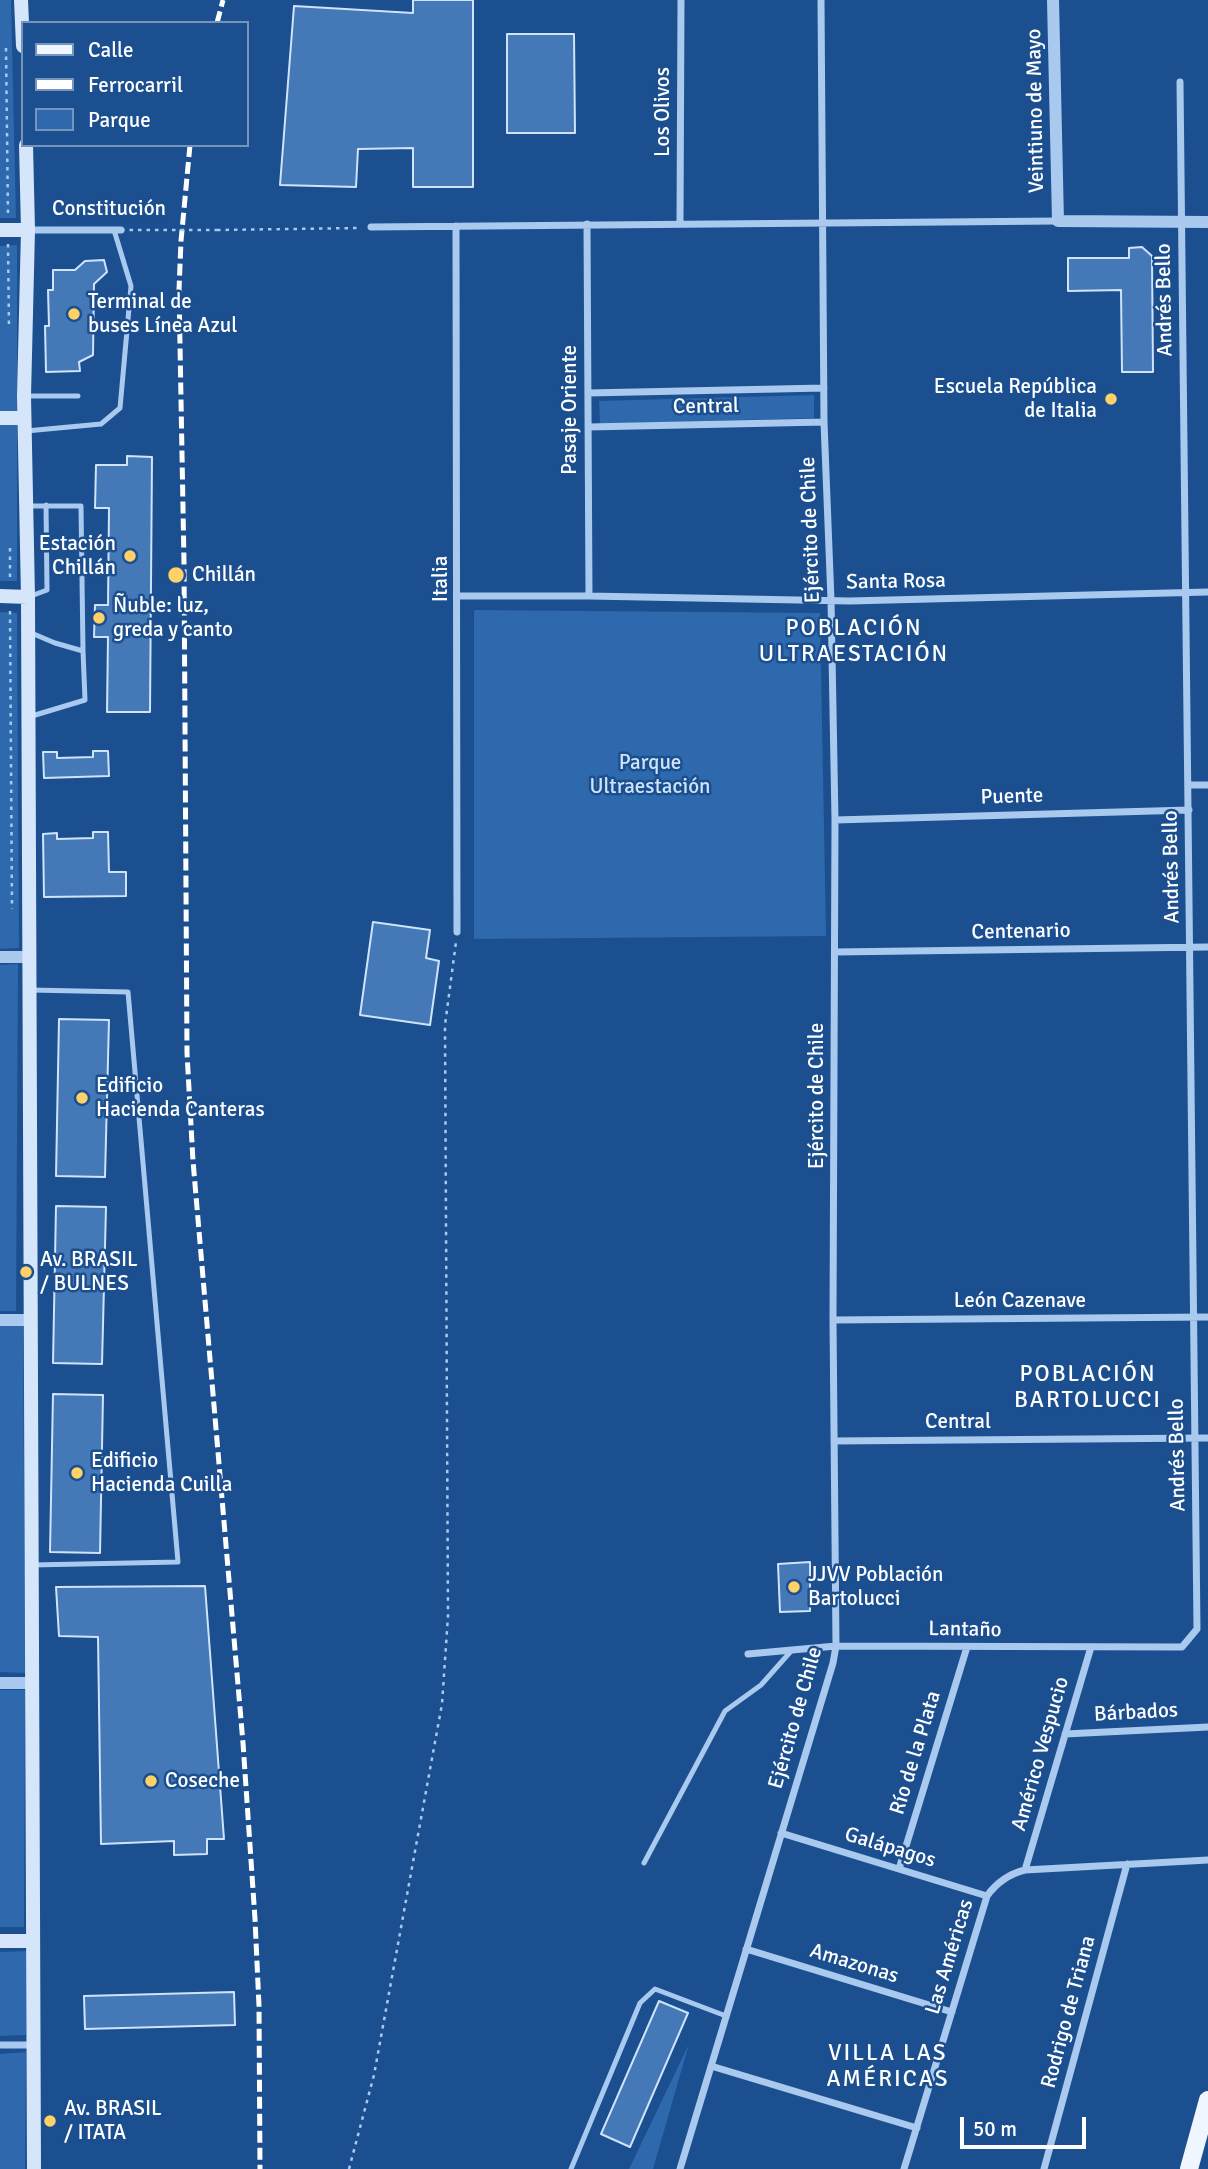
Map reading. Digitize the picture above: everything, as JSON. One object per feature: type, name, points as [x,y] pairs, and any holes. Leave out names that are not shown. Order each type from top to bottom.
[{"type":"main road","points":[[22,0],[22,21]]},
{"type":"main road","points":[[26,147],[28,230],[24,425],[29,717],[34,2169]]},
{"type":"main road","name":"Constitución","points":[[0,230],[28,230]]},
{"type":"main road","points":[[0,418],[24,425]]},
{"type":"main road","points":[[0,596],[28,597]]},
{"type":"main road","points":[[0,1941],[33,1941]]},
{"type":"main road","points":[[1189,2169],[1208,2099]]},
{"type":"street","name":"Los Olivos","points":[[680,224],[681,0]]},
{"type":"street","name":"Ejército de Chile","points":[[680,2169],[836,1646],[833,1320],[835,820],[824,422],[821,0]]},
{"type":"street","name":"Veintiuno de Mayo","points":[[1053,0],[1058,221]]},
{"type":"street","name":"Andrés Bello","points":[[1180,82],[1197,1629]]},
{"type":"street","points":[[371,227],[822,222],[1208,222]]},
{"type":"street","name":"Pasaje Oriente","points":[[587,224],[589,596]]},
{"type":"street","name":"Italia","points":[[456,226],[457,932]]},
{"type":"street","name":"Constitución","points":[[28,230],[117,230]]},
{"type":"street","name":"Central","points":[[588,393],[824,388]]},
{"type":"street","name":"Central","points":[[588,427],[824,422]]},
{"type":"street","name":"Santa Rosa","points":[[458,596],[831,600],[1208,592]]},
{"type":"street","points":[[1188,785],[1208,785]]},
{"type":"street","name":"Puente","points":[[835,820],[1189,810]]},
{"type":"street","name":"Centenario","points":[[835,952],[1208,947]]},
{"type":"street","points":[[0,957],[29,957]]},
{"type":"street","name":"León Cazenave","points":[[833,1320],[1208,1318]]},
{"type":"street","points":[[0,1320],[31,1320]]},
{"type":"street","name":"Central","points":[[834,1441],[1208,1438]]},
{"type":"street","points":[[1197,1629],[1208,1629]]},
{"type":"street","name":"Lantaño","points":[[748,1654],[836,1646],[1182,1647],[1197,1629]]},
{"type":"street","name":"Río de la Plata","points":[[899,1869],[967,1647]]},
{"type":"street","name":"Américo Vespucio","points":[[1025,1870],[1091,1647]]},
{"type":"street","points":[[0,1683],[32,1683]]},
{"type":"street","name":"Bárbados","points":[[1065,1734],[1208,1727]]},
{"type":"street","name":"Galápagos","points":[[781,1833],[987,1896]]},
{"type":"street","name":"Las Américas","points":[[904,2169],[987,1896],[1007,1877],[1025,1870],[1208,1860]]},
{"type":"street","name":"Rodrigo de Triana","points":[[1045,2169],[1127,1864]]},
{"type":"street","name":"Amazonas","points":[[746,1949],[952,2012]]},
{"type":"street","points":[[0,2045],[34,2045]]},
{"type":"street","points":[[711,2066],[916,2128]]},
{"type":"lane","points":[[24,425],[101,424],[120,408],[131,286],[117,230]]},
{"type":"lane","points":[[24,396],[78,396]]},
{"type":"lane","points":[[28,597],[47,590],[46,505]]},
{"type":"lane","points":[[27,506],[81,506],[85,700],[29,717]]},
{"type":"lane","points":[[28,632],[83,651]]},
{"type":"lane","points":[[30,990],[128,992],[178,1562],[32,1564]]},
{"type":"lane","points":[[644,1863],[725,1711],[761,1685],[792,1650]]},
{"type":"lane","points":[[571,2169],[640,2003],[655,1989],[726,2016]]},
{"type":"path","name":"Constitución","points":[[117,230],[371,227]]},
{"type":"path","points":[[349,2169],[373,2075],[442,1704],[448,1616],[445,1025],[457,932]]},
{"type":"green space","points":[[0,0],[11,0],[16,218],[0,218]]},
{"type":"green space","points":[[17,245],[17,581],[0,581],[0,246]]},
{"type":"green space","points":[[814,395],[814,418],[600,424],[599,401]]},
{"type":"green space","name":"Parque Ultraestación","points":[[474,610],[820,613],[826,936],[474,939]]},
{"type":"green space","points":[[0,612],[17,613],[19,948],[0,949]]},
{"type":"green space","points":[[18,964],[16,1311],[0,1311],[0,965]]},
{"type":"green space","points":[[0,1325],[23,1325],[25,1673],[0,1672]]},
{"type":"green space","points":[[0,1690],[25,1690],[24,1927],[0,1927]]},
{"type":"green space","points":[[27,1951],[26,2035],[0,2036],[0,1952]]},
{"type":"green space","points":[[689,2044],[653,2169],[629,2169]]},
{"type":"green space","points":[[26,2052],[25,2169],[0,2169],[0,2054]]},
{"type":"building","points":[[413,0],[473,0],[473,187],[413,187],[413,148],[358,149],[356,187],[280,185],[294,6],[413,13]]},
{"type":"building","points":[[507,34],[574,34],[575,133],[507,133]]},
{"type":"building","points":[[1142,247],[1152,256],[1153,372],[1122,372],[1121,290],[1068,291],[1068,258],[1129,258],[1129,248]]},
{"type":"building","points":[[104,260],[107,272],[94,284],[93,355],[79,362],[80,371],[46,372],[45,326],[49,326],[48,290],[53,290],[53,270],[75,270],[85,261]]},
{"type":"building","name":"Estación Chillán","points":[[127,456],[152,457],[150,712],[107,712],[108,637],[94,637],[95,605],[108,605],[109,508],[95,508],[96,465],[127,465]]},
{"type":"building","points":[[93,751],[108,751],[109,776],[44,778],[43,752],[57,752],[57,758],[93,757]]},
{"type":"building","points":[[93,832],[108,832],[109,872],[126,872],[126,896],[44,897],[43,834],[57,833],[57,839],[93,838]]},
{"type":"building","points":[[373,922],[430,930],[426,958],[439,961],[430,1025],[360,1015]]},
{"type":"building","name":"Edificio Hacienda Canteras","points":[[59,1019],[109,1020],[105,1177],[56,1176]]},
{"type":"building","points":[[56,1206],[106,1207],[102,1364],[53,1363]]},
{"type":"building","name":"Edificio Hacienda Cuilla","points":[[53,1394],[103,1395],[100,1553],[50,1552]]},
{"type":"building","name":"JJVV Población Bartolucci","points":[[810,1562],[810,1611],[780,1612],[778,1564]]},
{"type":"building","points":[[205,1586],[224,1839],[207,1839],[207,1854],[174,1855],[174,1841],[101,1844],[98,1637],[59,1636],[56,1587]]},
{"type":"building","points":[[234,1992],[235,2025],[85,2029],[84,1996]]},
{"type":"building","points":[[659,2001],[688,2013],[630,2147],[601,2134]]},
{"type":"railway","points":[[218,21],[223,0]]},
{"type":"railway","points":[[190,147],[179,290],[184,563],[187,1053],[193,1161],[243,1743],[255,1919],[259,2006],[260,2169]]},
{"type":"place","name":"Terminal de buses Línea Azul","points":[[74,314]]},
{"type":"place","name":"Escuela República de Italia","points":[[1111,399]]},
{"type":"place","name":"Estación Chillán","points":[[130,556]]},
{"type":"place","name":"Chillán","points":[[176,575]]},
{"type":"place","name":"Ñuble: luz, greda y canto","points":[[99,618]]},
{"type":"place","name":"Edificio Hacienda Canteras","points":[[82,1098]]},
{"type":"place","name":"Av. BRASIL / BULNES","points":[[26,1272]]},
{"type":"place","name":"Edificio Hacienda Cuilla","points":[[77,1473]]},
{"type":"place","name":"JJVV Población Bartolucci","points":[[794,1587]]},
{"type":"place","name":"Coseche","points":[[151,1781]]},
{"type":"place","name":"Av. BRASIL / ITATA","points":[[50,2121]]},
{"type":"district","name":"POBLACIÓN ULTRAESTACIÓN","points":[[854,642]]},
{"type":"district","name":"POBLACIÓN BARTOLUCCI","points":[[1088,1388]]},
{"type":"district","name":"VILLA LAS AMÉRICAS","points":[[888,2067]]}]
